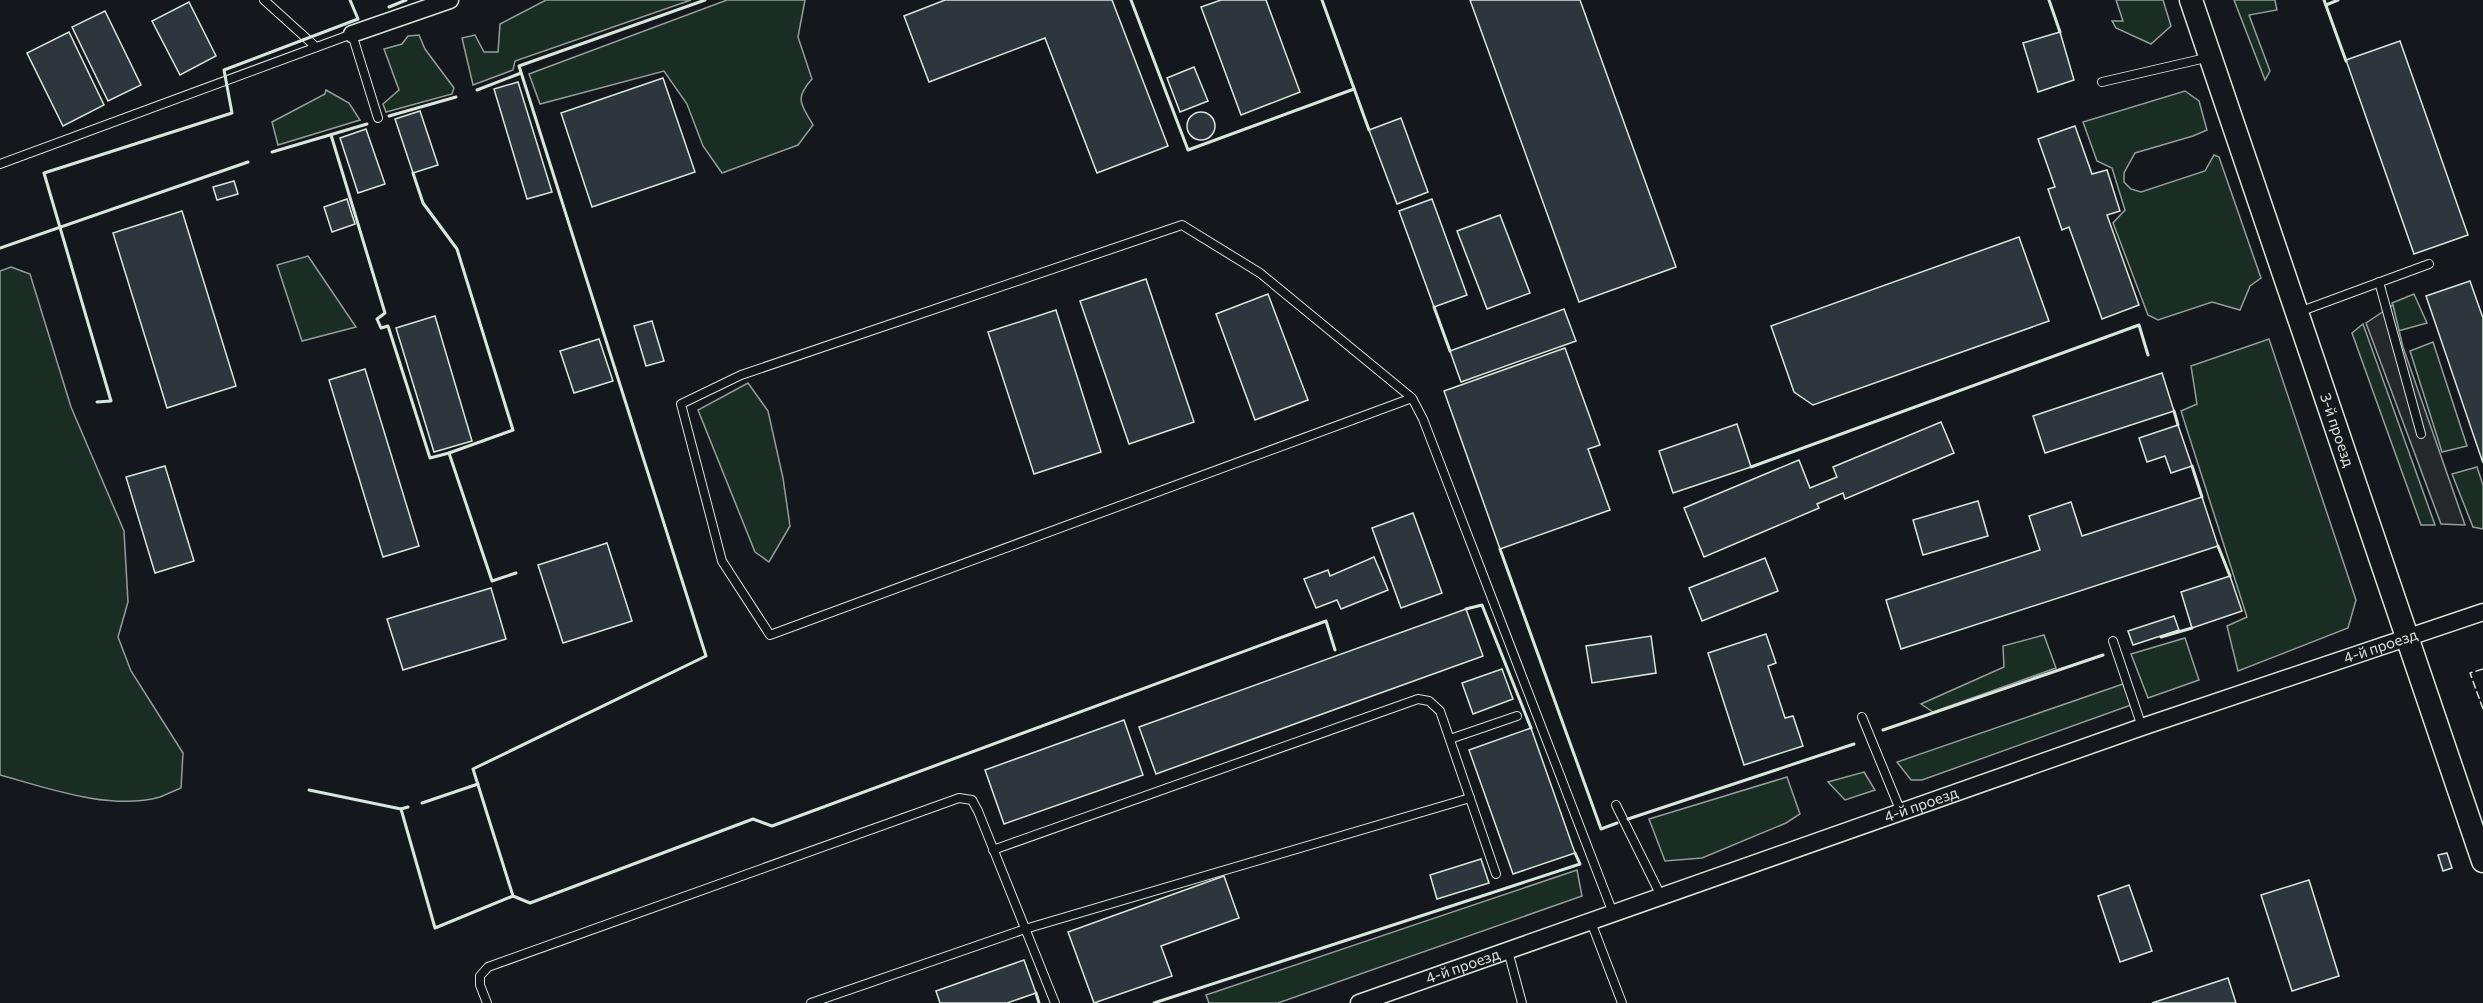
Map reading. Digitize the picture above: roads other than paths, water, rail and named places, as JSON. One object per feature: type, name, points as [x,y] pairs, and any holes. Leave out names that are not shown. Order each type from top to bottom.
[{"type":"street","points":[[352,34],[450,0]]},
{"type":"street","name":"3-й проезд","points":[[2191,0],[2483,861]]},
{"type":"street","name":"4-й проезд","points":[[1359,1003],[2142,727],[2483,612]]},
{"type":"lane","points":[[264,0],[316,47]]},
{"type":"lane","points":[[0,164],[352,34],[378,118]]},
{"type":"lane","points":[[2102,82],[2211,57]]},
{"type":"lane","points":[[1412,398],[770,635],[722,561],[681,404],[741,375],[1182,225],[1260,273],[1412,398],[1423,419],[1613,914]]},
{"type":"lane","points":[[2296,314],[2429,264]]},
{"type":"lane","points":[[2379,282],[2421,434]]},
{"type":"lane","points":[[2114,641],[2142,727]]},
{"type":"lane","points":[[993,850],[1418,699],[1429,702],[1440,711],[1496,874]]},
{"type":"lane","points":[[1450,738],[1517,716]]},
{"type":"lane","points":[[1862,717],[1901,812]]},
{"type":"lane","points":[[487,1003],[480,985],[480,976],[488,967],[959,798],[972,800],[1055,1003]]},
{"type":"lane","points":[[811,1003],[1025,929],[1470,798]]},
{"type":"lane","points":[[1616,805],[1661,896]]},
{"type":"lane","points":[[1591,922],[1622,1003]]},
{"type":"lane","points":[[1508,951],[1522,1003]]}]
